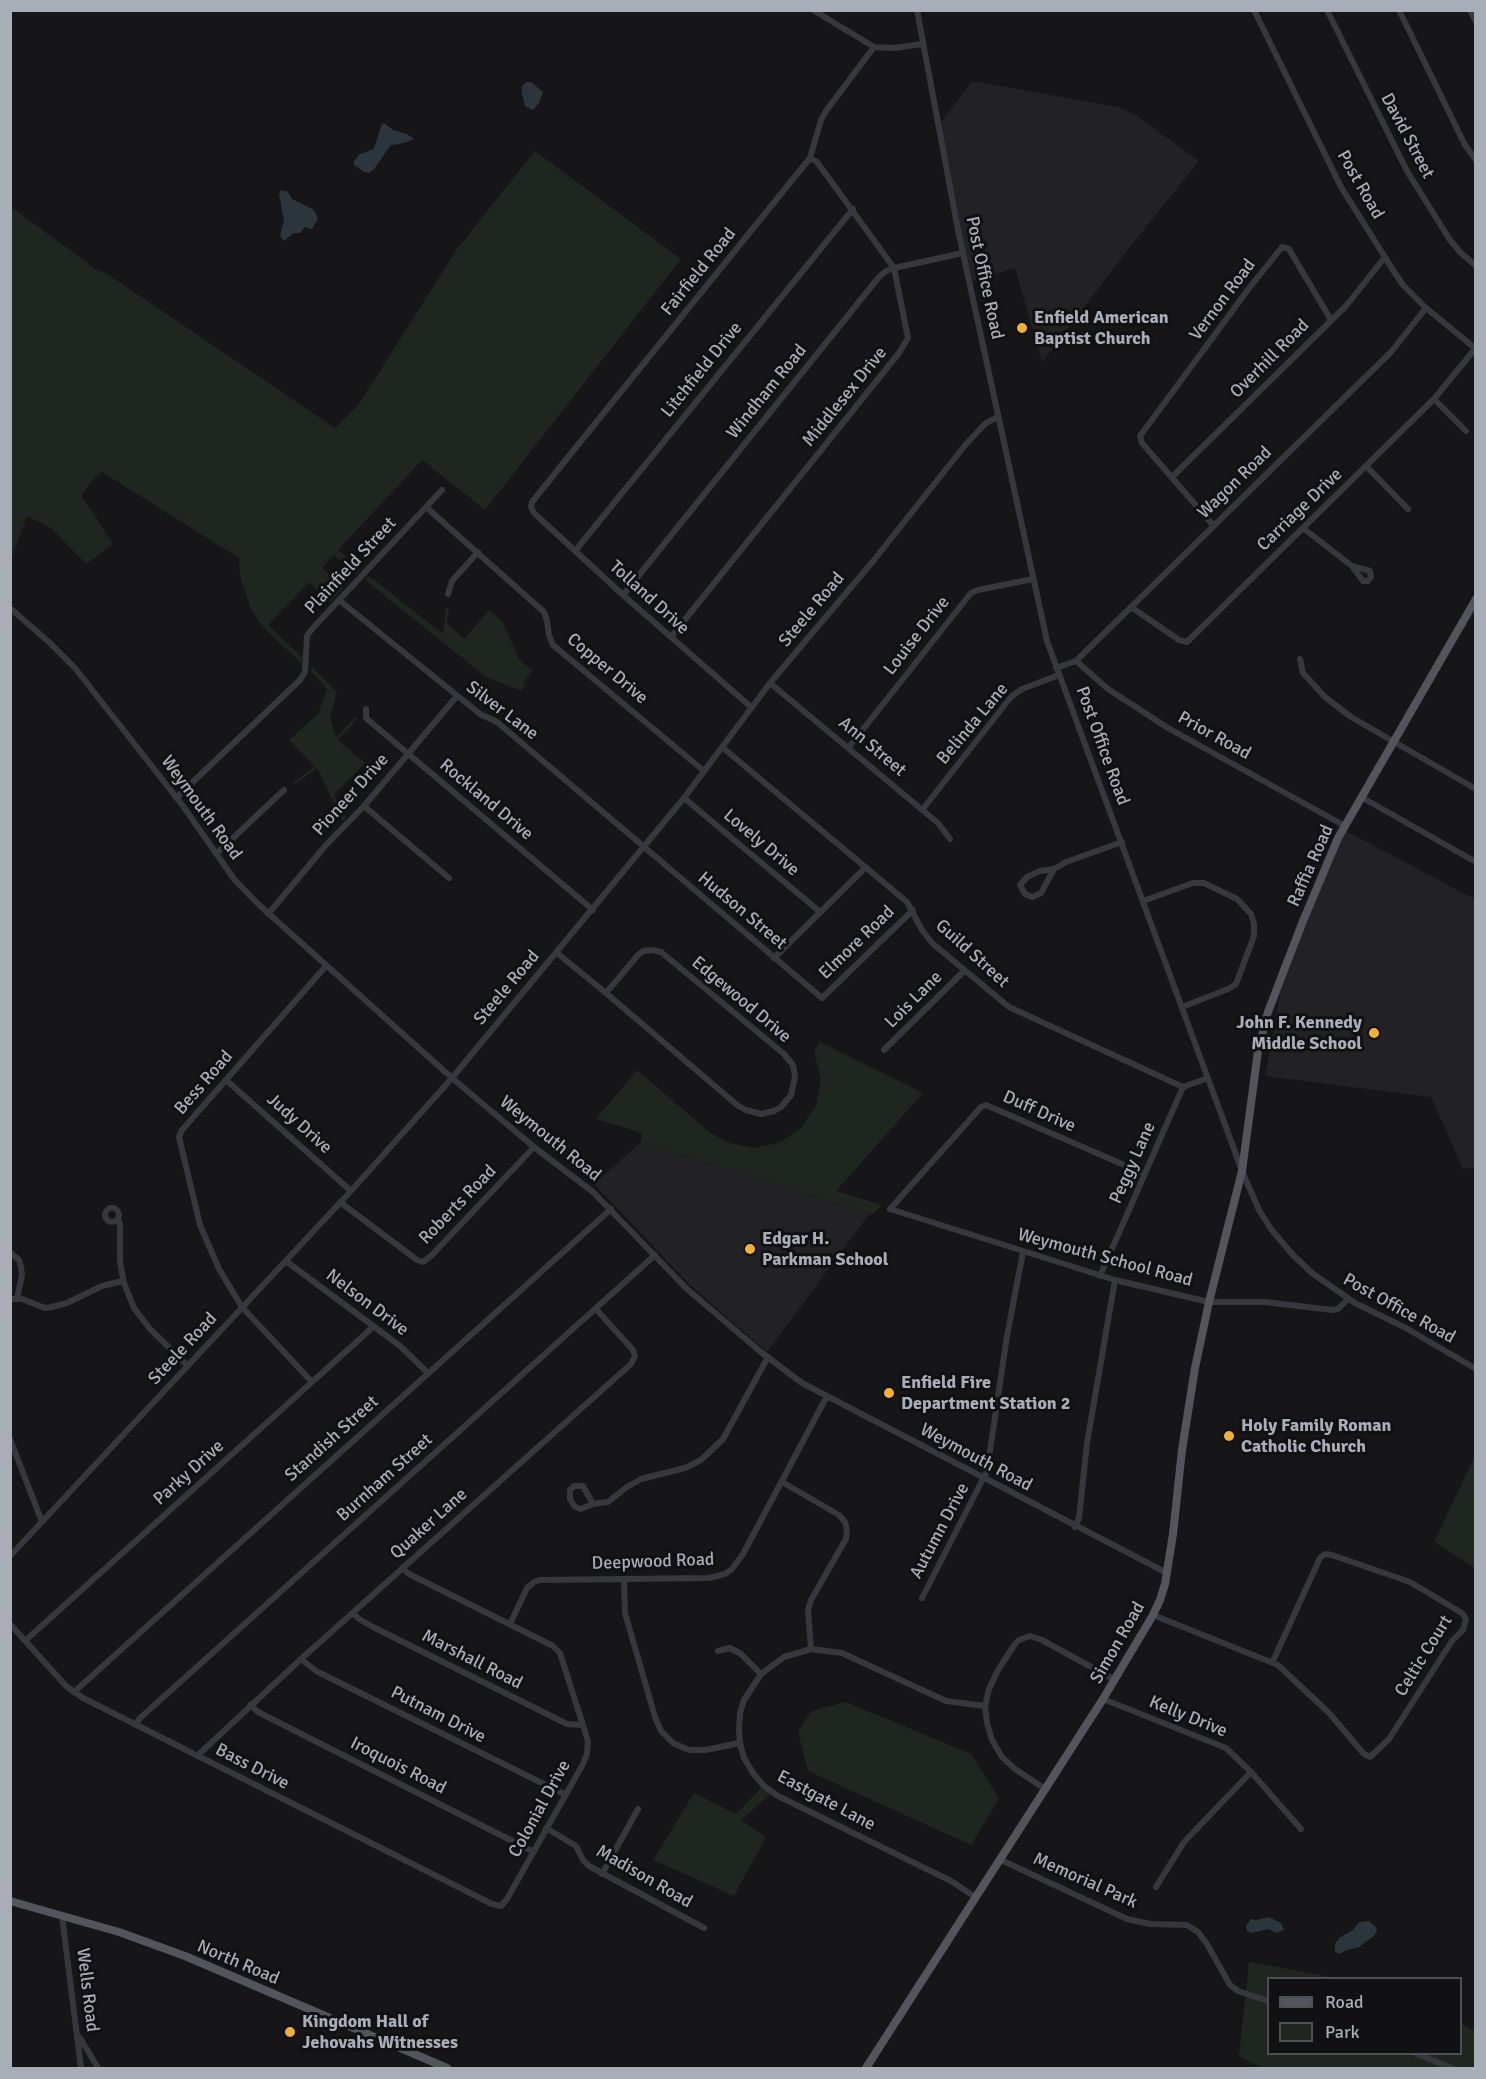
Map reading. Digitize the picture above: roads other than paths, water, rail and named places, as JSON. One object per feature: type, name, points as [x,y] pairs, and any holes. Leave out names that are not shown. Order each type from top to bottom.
[{"type":"main road","name":"Raffia Road","points":[[1242,1171],[1258,1051],[1264,1023],[1306,914],[1345,826],[1476,599]]},
{"type":"main road","name":"Simon Road","points":[[866,2068],[1115,1680],[1160,1600],[1167,1573],[1190,1401],[1209,1302],[1242,1171]]},
{"type":"main road","name":"North Road","points":[[10,1901],[119,1932],[185,1956],[447,2068]]},
{"type":"street","points":[[813,10],[874,47],[895,48],[922,44]]},
{"type":"street","name":"Post Office Road","points":[[917,10],[963,254],[1043,627],[1056,668],[1242,1171],[1259,1210],[1277,1237],[1303,1265],[1348,1299],[1417,1334],[1476,1369]]},
{"type":"street","name":"Post Road","points":[[1254,10],[1341,187],[1403,285],[1426,308],[1475,349]]},
{"type":"street","name":"David Street","points":[[1327,10],[1407,171],[1450,240],[1476,266]]},
{"type":"street","points":[[1399,10],[1465,145],[1476,160]]},
{"type":"street","points":[[1470,10],[1476,22]]},
{"type":"street","name":"Fairfield Road","points":[[531,507],[532,502],[810,158],[821,120],[826,111],[874,47]]},
{"type":"street","name":"Middlesex Drive","points":[[671,637],[906,344],[908,338],[894,268],[818,162],[810,158]]},
{"type":"street","name":"Litchfield Drive","points":[[575,551],[853,209]]},
{"type":"street","name":"Vernon Road","points":[[1213,525],[1142,443],[1140,436],[1282,247],[1289,249],[1331,320]]},
{"type":"street","name":"Windham Road","points":[[623,595],[879,277],[894,268],[963,254]]},
{"type":"street","name":"Overhill Road","points":[[1172,477],[1346,306],[1385,257]]},
{"type":"street","name":"Wagon Road","points":[[1056,668],[1076,661],[1391,352],[1426,308]]},
{"type":"street","name":"Carriage Drive","points":[[1131,607],[1179,640],[1187,642],[1434,399],[1475,349]]},
{"type":"street","points":[[1434,399],[1466,431]]},
{"type":"street","name":"Steele Road","points":[[10,1556],[351,1191],[452,1078],[644,848],[770,683],[874,560],[978,430],[998,417]]},
{"type":"street","points":[[1366,466],[1408,509]]},
{"type":"street","name":"Plainfield Street","points":[[176,798],[300,680],[307,664],[307,636],[442,490]]},
{"type":"street","name":"Copper Drive","points":[[426,507],[544,612],[553,645],[704,771]]},
{"type":"street","name":"Tolland Drive","points":[[531,507],[534,513],[623,595],[751,707]]},
{"type":"street","points":[[1303,528],[1352,566]]},
{"type":"street","points":[[448,594],[452,581],[478,552]]},
{"type":"street","name":"Louise Drive","points":[[849,747],[971,593],[1033,579]]},
{"type":"street","name":"Silver Lane","points":[[339,600],[480,714],[496,722],[642,843],[644,848]]},
{"type":"street","name":"Weymouth Road","points":[[10,608],[75,668],[243,889],[268,914],[452,1078],[611,1209],[687,1289],[768,1358],[802,1383],[1167,1573]]},
{"type":"street","points":[[1300,659],[1303,673],[1325,697],[1351,717],[1476,789]]},
{"type":"street","name":"Prior Road","points":[[1076,661],[1108,689],[1168,728],[1345,826]]},
{"type":"street","name":"Belinda Lane","points":[[922,810],[1011,697],[1022,689],[1059,675]]},
{"type":"street","name":"Ann Street","points":[[770,683],[938,823],[950,839]]},
{"type":"street","name":"Pioneer Drive","points":[[268,914],[457,696]]},
{"type":"street","name":"Rockland Drive","points":[[366,709],[366,718],[593,910]]},
{"type":"street","name":"Guild Street","points":[[722,747],[907,902],[932,943],[1009,1007],[1183,1087]]},
{"type":"street","points":[[216,854],[284,790]]},
{"type":"street","name":"Lovely Drive","points":[[684,798],[819,911]]},
{"type":"street","points":[[1361,798],[1476,862]]},
{"type":"street","points":[[364,806],[449,878]]},
{"type":"street","points":[[1054,869],[1041,893],[1032,897],[1025,894],[1020,885],[1027,877],[1040,871],[1054,869],[1066,862],[1122,842]]},
{"type":"street","name":"Hudson Street","points":[[644,848],[822,998]]},
{"type":"street","points":[[774,958],[866,867]]},
{"type":"street","points":[[1143,901],[1193,883],[1204,883],[1237,899],[1251,914],[1254,936],[1236,984],[1182,1007]]},
{"type":"street","name":"Elmore Road","points":[[822,998],[913,910]]},
{"type":"street","name":"Edgewood Drive","points":[[557,953],[746,1110],[761,1114],[774,1111],[781,1107],[791,1095],[795,1077],[793,1065],[784,1054],[661,952],[648,950],[638,955],[606,993]]},
{"type":"street","name":"Bess Road","points":[[242,1307],[219,1269],[200,1225],[179,1137],[182,1130],[326,966]]},
{"type":"street","name":"Lois Lane","points":[[884,1050],[964,971]]},
{"type":"street","points":[[1183,1087],[1208,1078]]},
{"type":"street","name":"Judy Drive","points":[[226,1080],[351,1191]]},
{"type":"street","name":"Peggy Lane","points":[[1100,1276],[1183,1087]]},
{"type":"street","name":"Duff Drive","points":[[890,1209],[981,1107],[986,1105],[1145,1174]]},
{"type":"street","name":"Roberts Road","points":[[340,1202],[417,1260],[423,1262],[534,1146]]},
{"type":"street","name":"Standish Street","points":[[74,1692],[611,1209]]},
{"type":"street","name":"Weymouth School Road","points":[[890,1209],[1100,1276],[1209,1302],[1265,1302],[1332,1310],[1338,1309],[1348,1299]]},
{"type":"street","points":[[118,1220],[123,1281],[134,1308],[188,1366]]},
{"type":"street","points":[[10,1252],[19,1260],[22,1275],[14,1299],[45,1308],[67,1303],[96,1288],[123,1281]]},
{"type":"street","name":"Autumn Drive","points":[[922,1598],[987,1471],[999,1383],[1023,1252]]},
{"type":"street","name":"Burnham Street","points":[[136,1724],[655,1255]]},
{"type":"street","name":"Nelson Drive","points":[[286,1261],[410,1355],[428,1374]]},
{"type":"street","points":[[1075,1527],[1079,1518],[1088,1434],[1115,1280]]},
{"type":"street","points":[[242,1307],[312,1382]]},
{"type":"street","name":"Quaker Lane","points":[[197,1756],[250,1705],[631,1364],[635,1356],[633,1350],[596,1309]]},
{"type":"street","name":"Parky Drive","points":[[26,1640],[373,1327]]},
{"type":"street","points":[[593,1504],[608,1502],[641,1479],[686,1468],[701,1460],[723,1439],[768,1358]]},
{"type":"street","name":"Deepwood Road","points":[[510,1624],[522,1598],[534,1582],[540,1580],[709,1578],[725,1574],[737,1564],[827,1396]]},
{"type":"street","points":[[10,1439],[42,1522]]},
{"type":"street","points":[[782,1482],[840,1515],[847,1530],[846,1539],[811,1600],[808,1610],[811,1649]]},
{"type":"street","name":"Celtic Court","points":[[1325,1554],[1410,1582],[1462,1613],[1466,1619],[1463,1630],[1452,1641],[1389,1739],[1370,1757],[1364,1754],[1329,1713],[1273,1661],[1320,1558],[1325,1554]]},
{"type":"street","name":"Colonial Drive","points":[[402,1568],[409,1574],[553,1646],[560,1653],[588,1741],[587,1754],[534,1852],[501,1906]]},
{"type":"street","points":[[624,1580],[624,1613],[655,1718],[661,1731],[673,1743],[689,1750],[705,1750],[740,1743]]},
{"type":"street","name":"Marshall Road","points":[[353,1613],[373,1627],[567,1724],[582,1725]]},
{"type":"street","points":[[1153,1615],[1273,1661]]},
{"type":"street","name":"Bass Drive","points":[[10,1624],[74,1692],[492,1904],[501,1906]]},
{"type":"street","points":[[1045,1790],[1002,1757],[992,1740],[985,1706],[989,1689],[998,1670],[1015,1644],[1025,1637],[1036,1637],[1115,1680]]},
{"type":"street","points":[[718,1652],[730,1648],[741,1654],[761,1674]]},
{"type":"street","name":"Eastgate Lane","points":[[975,1897],[951,1881],[778,1796],[764,1786],[744,1758],[740,1743],[740,1713],[744,1700],[761,1674],[784,1657],[811,1649],[842,1653],[946,1701],[985,1706]]},
{"type":"street","name":"Putnam Drive","points":[[301,1659],[316,1671],[564,1794]]},
{"type":"street","name":"Kelly Drive","points":[[1103,1699],[1226,1748],[1251,1772],[1301,1828]]},
{"type":"street","name":"Iroquois Road","points":[[250,1705],[258,1712],[534,1852]]},
{"type":"street","points":[[1156,1887],[1184,1842],[1251,1772]]},
{"type":"street","points":[[602,1874],[638,1809]]},
{"type":"street","name":"Madison Road","points":[[546,1828],[576,1846],[586,1864],[704,1928]]},
{"type":"street","name":"Memorial Park","points":[[999,1859],[1127,1919],[1150,1924],[1187,1926],[1198,1932],[1207,1944],[1230,1985],[1238,1991],[1267,2000]]},
{"type":"street","name":"Wells Road","points":[[62,1916],[81,2068]]},
{"type":"street","points":[[78,2035],[98,2068]]},
{"type":"street","points":[[1420,2055],[1452,2068]]},
{"type":"place","name":"Enfield American Baptist Church","points":[[1022,328]]},
{"type":"place","name":"John F. Kennedy Middle School","points":[[1374,1033]]},
{"type":"place","name":"Edgar H. Parkman School","points":[[750,1249]]},
{"type":"place","name":"Enfield Fire Department Station 2","points":[[889,1393]]},
{"type":"place","name":"Holy Family Roman Catholic Church","points":[[1229,1436]]},
{"type":"place","name":"Kingdom Hall of Jehovahs Witnesses","points":[[290,2032]]}]
